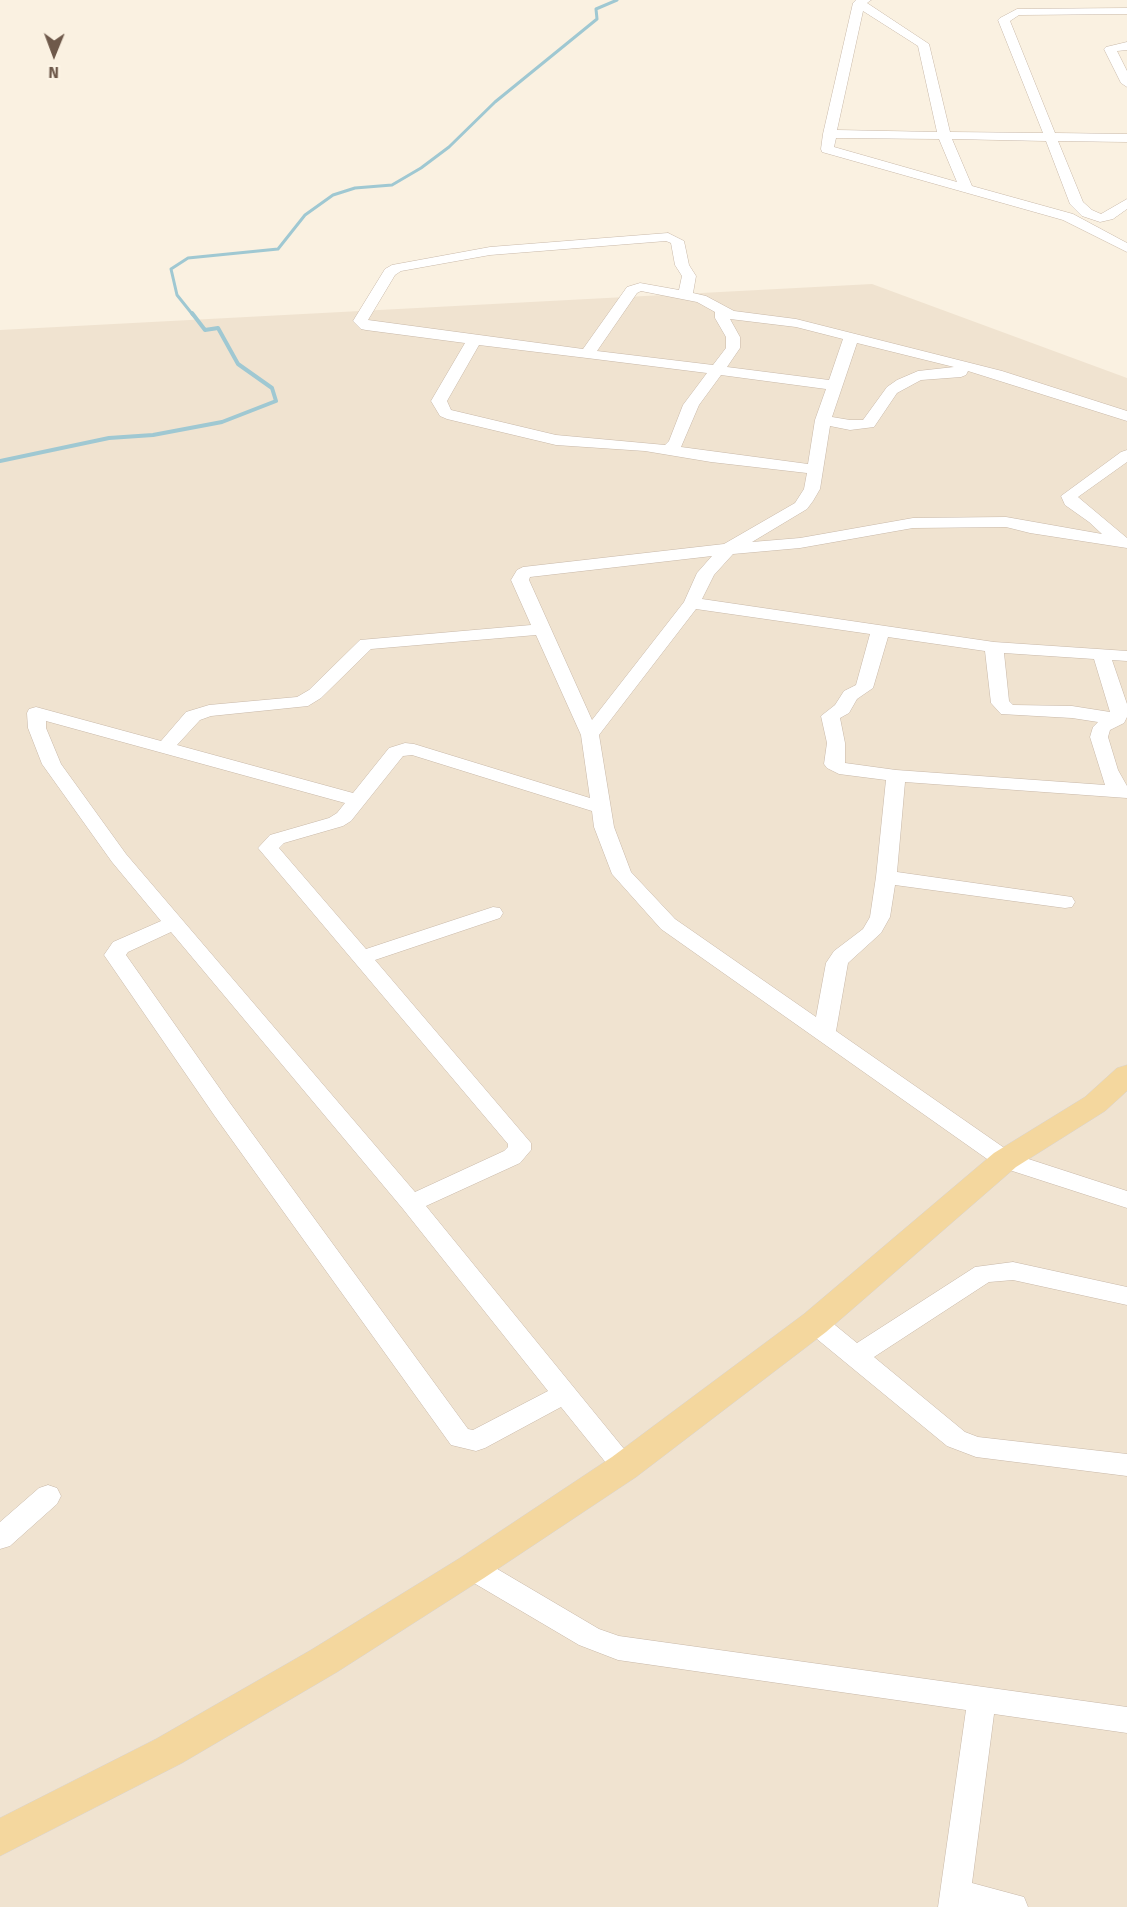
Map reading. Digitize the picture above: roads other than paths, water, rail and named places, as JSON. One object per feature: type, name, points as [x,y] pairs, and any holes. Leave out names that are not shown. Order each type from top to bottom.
[{"type":"main road","points":[[0,1838],[179,1745],[324,1661],[472,1569],[624,1467],[815,1323],[1005,1160],[1095,1104],[1127,1075]]},
{"type":"street","points":[[966,188],[944,135],[923,44],[862,2],[826,147],[829,151],[1068,217],[1127,248]]},
{"type":"street","points":[[1127,11],[1017,12],[1004,20],[1049,137],[1081,208],[1087,213],[1105,217],[1127,203]]},
{"type":"street","points":[[1127,46],[1110,49],[1127,84]]},
{"type":"street","points":[[829,134],[1127,138]]},
{"type":"street","points":[[685,296],[689,276],[682,265],[677,241],[668,237],[631,238],[490,251],[397,268],[390,272],[360,321],[366,326],[834,385]]},
{"type":"street","points":[[587,354],[636,288],[711,303],[730,315],[796,323],[997,374],[1127,416]]},
{"type":"street","points":[[669,449],[676,443],[691,405],[733,348],[733,337],[722,318],[722,311]]},
{"type":"street","points":[[590,735],[692,603],[706,573],[728,549],[801,506],[812,489],[813,469],[823,420],[851,338]]},
{"type":"street","points":[[474,340],[439,401],[446,413],[508,431],[556,440],[669,449],[711,457],[813,469]]},
{"type":"street","points":[[823,420],[850,425],[867,424],[891,390],[918,376],[945,372],[997,374]]},
{"type":"street","points":[[1123,542],[1095,518],[1071,502],[1069,496],[1127,455]]},
{"type":"street","points":[[1123,542],[1030,528],[1006,522],[913,523],[800,543],[728,549],[567,569],[529,571],[523,574],[520,580],[590,735],[599,807],[622,874],[668,924],[1005,1160],[1127,1200]]},
{"type":"street","points":[[692,603],[994,647],[1127,656]]},
{"type":"street","points":[[164,749],[193,716],[209,711],[301,702],[315,694],[366,644],[542,629]]},
{"type":"street","points":[[880,632],[864,688],[850,695],[842,709],[830,716],[836,742],[834,764],[848,771],[896,776],[1123,792]]},
{"type":"street","points":[[994,647],[1000,703],[1008,710],[1072,712],[1117,719]]},
{"type":"street","points":[[1101,654],[1120,711],[1117,719],[1102,727],[1099,737],[1108,770],[1123,792]]},
{"type":"street","points":[[358,800],[36,713],[37,728],[52,764],[119,858],[411,1203],[624,1467]]},
{"type":"street","points":[[411,1203],[512,1156],[519,1150],[520,1143],[268,848],[277,839],[336,822],[344,817],[396,752],[405,749],[599,807]]},
{"type":"street","points":[[824,1035],[837,963],[841,956],[871,933],[876,926],[886,877],[896,776]]},
{"type":"street","points":[[886,877],[1065,902]]},
{"type":"street","points":[[363,957],[494,913]]},
{"type":"street","points":[[174,924],[120,947],[116,950],[115,955],[222,1109],[460,1438],[476,1441],[564,1394]]},
{"type":"street","points":[[856,1356],[984,1273],[1013,1270],[1127,1296]]},
{"type":"street","points":[[815,1323],[956,1439],[976,1448],[1127,1465]]},
{"type":"street","points":[[0,1538],[48,1496]]},
{"type":"street","points":[[472,1569],[589,1637],[618,1648],[1127,1720]]},
{"type":"street","points":[[982,1700],[954,1900],[1013,1907]]},
{"type":"waterway","points":[[193,315],[177,295],[171,269],[188,258],[278,249],[305,215],[333,195],[355,188],[392,185],[421,168],[449,147],[495,102],[597,19],[596,9],[617,0]]},
{"type":"waterway","points":[[0,461],[109,438],[153,435],[222,422],[276,401],[272,388],[238,364],[218,328],[205,330],[192,313]]}]
